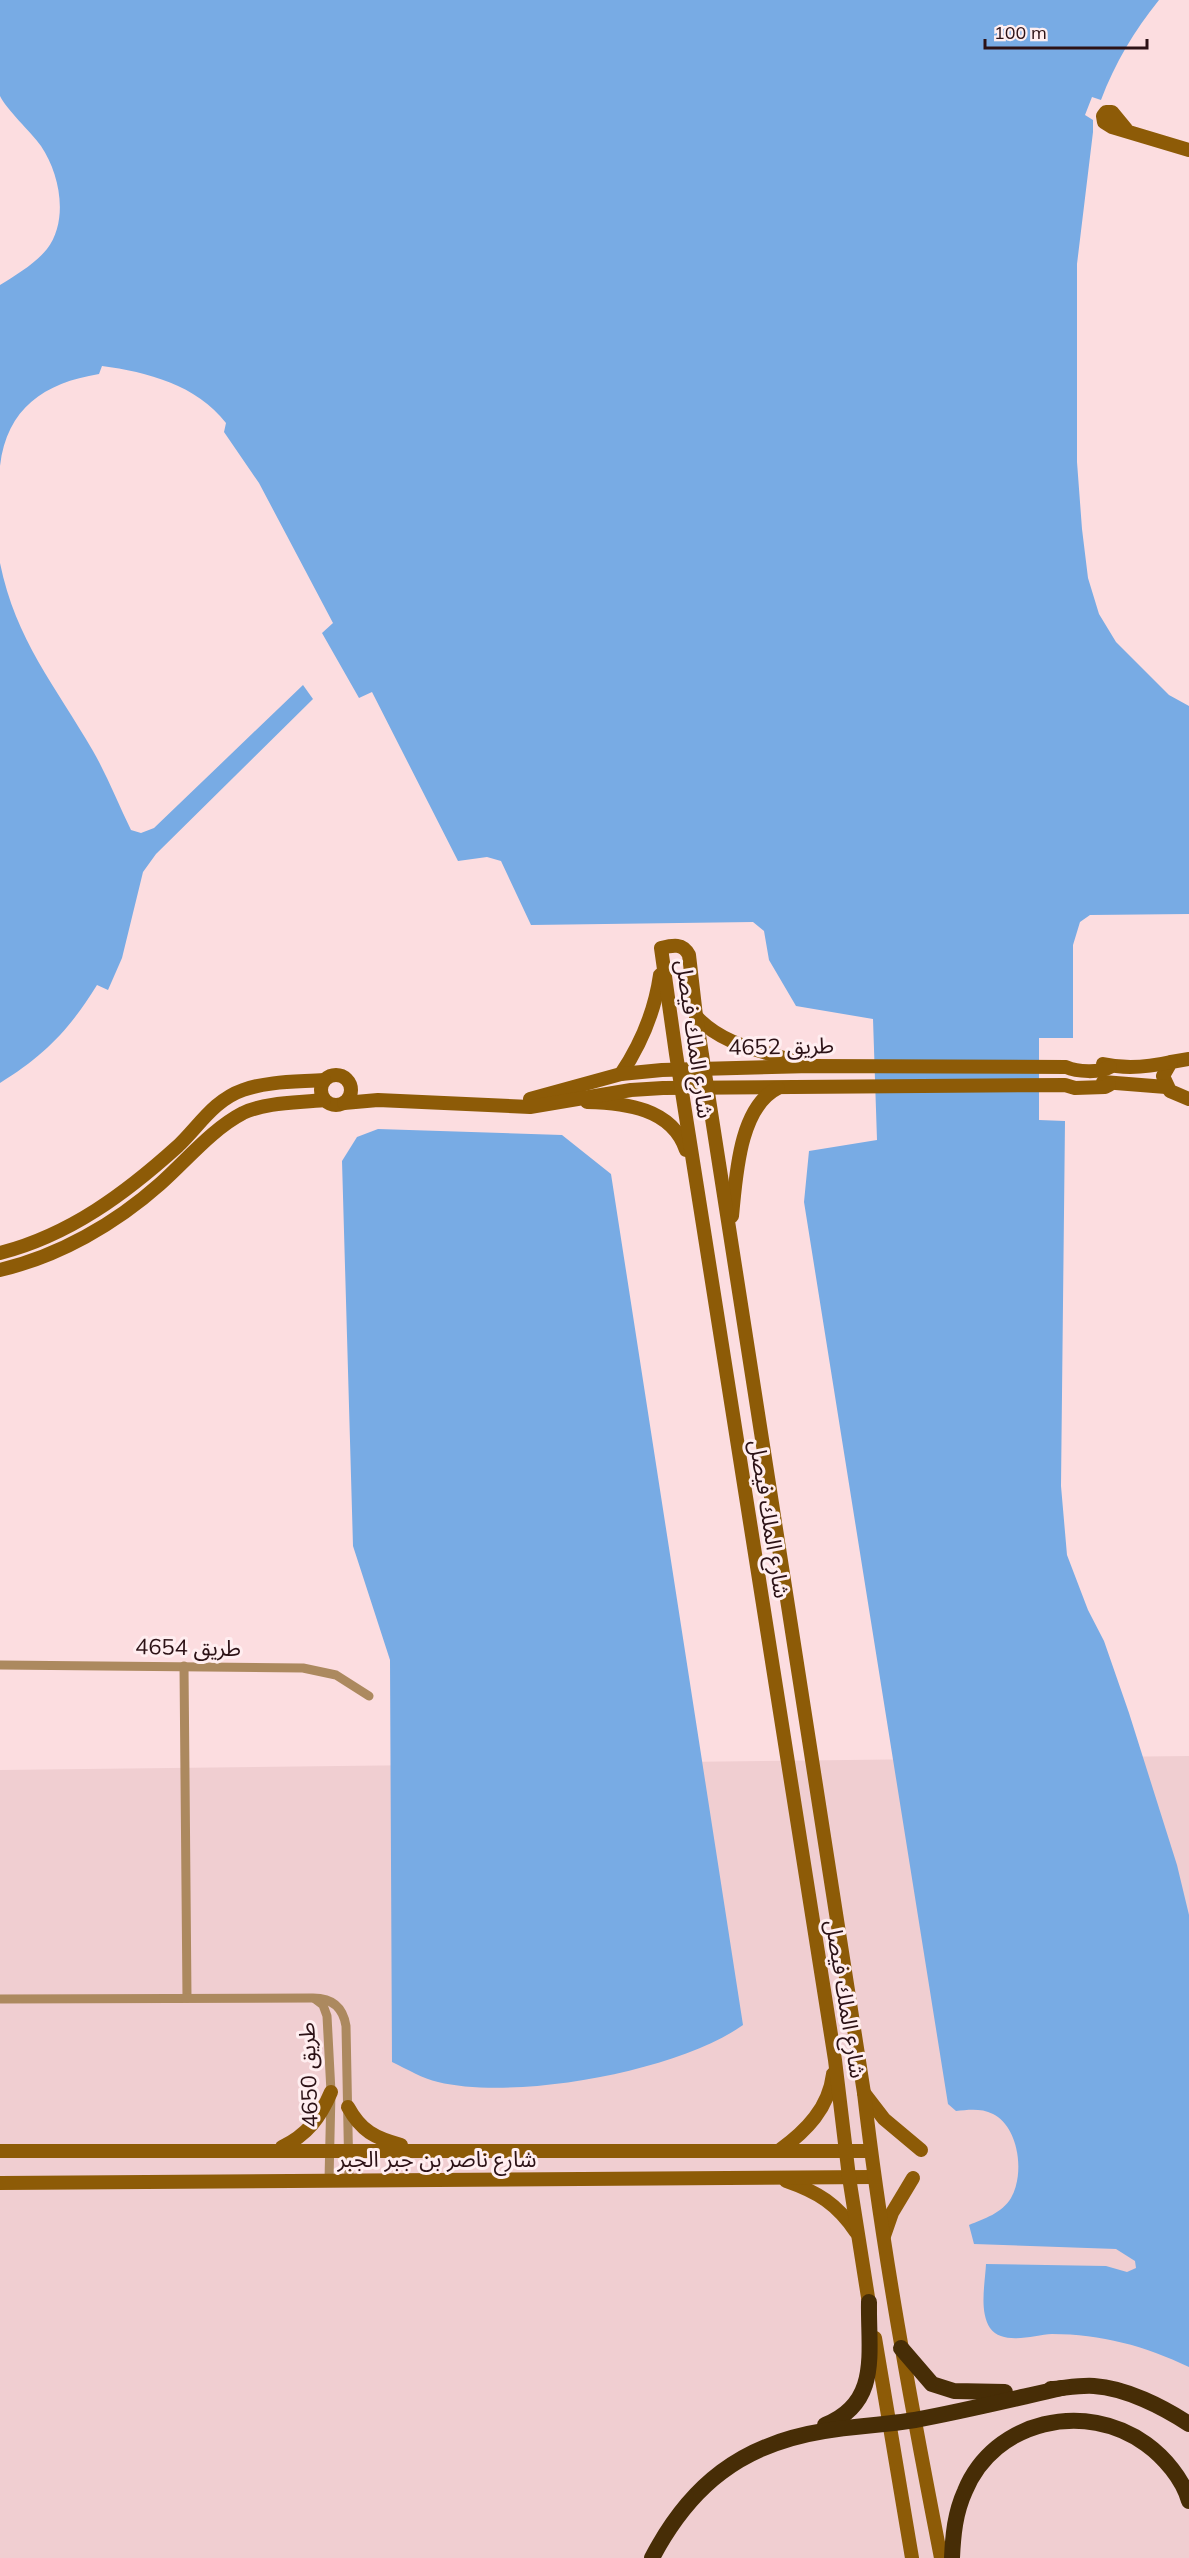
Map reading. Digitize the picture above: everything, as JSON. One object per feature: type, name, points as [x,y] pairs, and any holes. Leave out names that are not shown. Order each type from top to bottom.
[{"type":"highway","points":[[652,2558],[679,2515],[710,2480],[748,2454],[843,2418],[861,2398],[868,2380],[869,2302]]},
{"type":"highway","points":[[901,2348],[932,2384],[954,2391],[981,2393],[1094,2386],[1122,2392],[1173,2413],[1189,2424]]},
{"type":"highway","points":[[788,2439],[825,2430],[914,2420],[1062,2388]]},
{"type":"highway","points":[[952,2558],[956,2517],[965,2489],[981,2464],[1010,2439],[1026,2430],[1052,2421],[1080,2419],[1098,2422],[1132,2434],[1155,2450],[1174,2472],[1189,2501]]},
{"type":"street","points":[[1126,129],[1189,150]]},
{"type":"street","name":"شارع الملك فيصل","points":[[912,2558],[849,2177],[835,2060],[678,1070],[661,948],[676,945],[687,950],[864,2093],[873,2177],[901,2348],[941,2558]]},
{"type":"street","points":[[621,1074],[640,1042],[649,1019],[663,961]]},
{"type":"street","points":[[696,1016],[715,1034],[727,1040],[811,1066]]},
{"type":"street","name":"طريق 4652","points":[[502,1105],[621,1074],[678,1070],[811,1066],[1066,1067],[1076,1070],[1106,1070],[1110,1067],[1145,1067],[1189,1059]]},
{"type":"street","points":[[1171,1062],[1165,1071],[1166,1087],[1175,1095],[1189,1099]]},
{"type":"street","points":[[0,1253],[57,1232],[122,1194],[190,1134],[205,1115],[223,1100],[244,1089],[324,1080],[332,1076],[340,1076],[348,1080],[351,1088],[350,1097],[344,1103]]},
{"type":"street","points":[[324,1080],[321,1088],[324,1100]]},
{"type":"street","name":"طريق 4652","points":[[378,1100],[530,1107],[631,1090],[830,1086],[1065,1085],[1075,1088],[1109,1085],[1166,1087]]},
{"type":"street","points":[[730,1235],[737,1166],[744,1138],[759,1103],[766,1094],[780,1087]]},
{"type":"street","points":[[351,1088],[378,1100]]},
{"type":"street","points":[[0,1270],[66,1247],[109,1221],[158,1186],[222,1127],[244,1113],[267,1106],[324,1100],[332,1105],[378,1100]]},
{"type":"street","points":[[566,1102],[628,1105],[651,1112],[672,1126],[682,1139],[693,1172]]},
{"type":"street","name":"طريق 4654","points":[[0,1665],[314,1669],[347,1681],[369,1696]]},
{"type":"street","points":[[184,1666],[187,1998]]},
{"type":"street","points":[[0,1999],[313,1998]]},
{"type":"street","name":"طريق 4650","points":[[313,1998],[323,2005],[327,2016],[331,2092],[329,2180]]},
{"type":"street","name":"طريق 4650","points":[[313,1998],[329,2000],[341,2011],[344,2018],[349,2180]]},
{"type":"street","points":[[780,2151],[813,2121],[825,2103],[832,2082],[835,2060]]},
{"type":"street","points":[[278,2150],[296,2141],[311,2128],[323,2111],[331,2092]]},
{"type":"street","points":[[864,2093],[884,2119],[921,2151]]},
{"type":"street","points":[[348,2107],[357,2123],[370,2135],[417,2150]]},
{"type":"street","name":"شارع ناصر بن جبر الجبر","points":[[0,2151],[330,2149],[870,2151]]},
{"type":"street","points":[[773,2177],[813,2190],[832,2202],[858,2234]]},
{"type":"street","name":"شارع ناصر بن جبر الجبر","points":[[0,2183],[873,2177]]},
{"type":"street","points":[[883,2238],[895,2207],[913,2178]]},
{"type":"shaded area","points":[[1189,1756],[1189,2558],[0,2558],[0,1770]]},
{"type":"water","points":[[0,0],[1159,0],[1126,48],[1101,100],[1092,97],[1085,115],[1093,120],[1093,132],[1077,264],[1077,462],[1088,578],[1099,614],[1116,642],[1169,695],[1189,706],[1189,914],[1090,915],[1080,922],[1073,945],[1073,1038],[1039,1038],[1039,1120],[1065,1121],[1061,1486],[1067,1555],[1088,1610],[1104,1641],[1129,1713],[1177,1865],[1189,1915],[1189,2367],[1139,2347],[1088,2336],[1052,2334],[1019,2338],[1003,2337],[990,2328],[985,2314],[986,2264],[1106,2266],[1127,2272],[1136,2268],[1135,2261],[1116,2249],[974,2244],[969,2225],[998,2212],[1011,2198],[1018,2177],[1017,2152],[1009,2129],[1002,2120],[993,2114],[979,2110],[956,2111],[948,2104],[804,1202],[809,1151],[877,1140],[873,1019],[796,1006],[769,960],[764,931],[753,922],[531,925],[501,861],[487,857],[458,861],[372,692],[359,698],[322,633],[333,623],[259,483],[224,432],[226,423],[201,399],[170,382],[136,372],[102,366],[99,374],[61,384],[32,402],[11,428],[0,466],[0,285],[31,264],[47,249],[54,237],[60,211],[57,183],[48,157],[0,96]]},
{"type":"water","points":[[0,563],[7,591],[26,639],[98,761],[131,830],[141,833],[154,828],[303,685],[313,699],[156,854],[143,872],[122,958],[108,990],[97,985],[55,1040],[43,1052],[0,1083]]},
{"type":"water","points":[[378,1129],[562,1135],[611,1174],[743,2025],[715,2041],[679,2056],[596,2078],[510,2088],[471,2087],[432,2081],[392,2062],[390,1660],[353,1546],[342,1161],[357,1137]]}]
